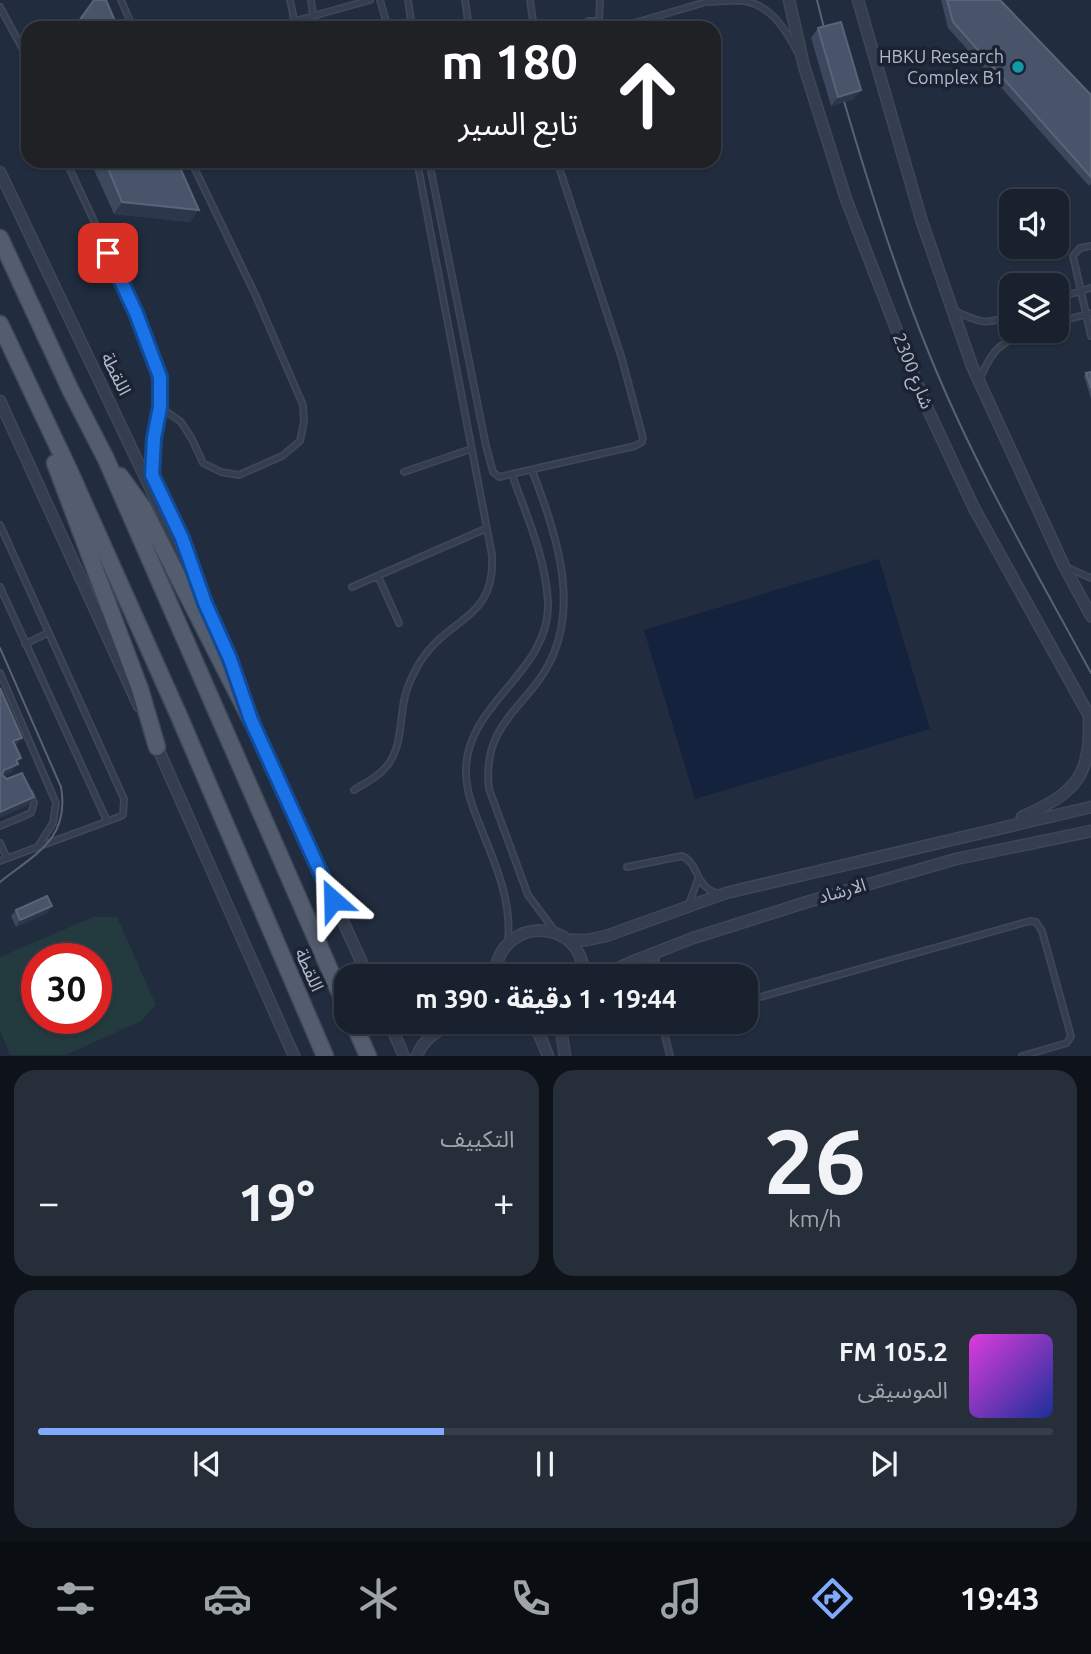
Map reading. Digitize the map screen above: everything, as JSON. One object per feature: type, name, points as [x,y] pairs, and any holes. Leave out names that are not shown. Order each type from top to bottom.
[{"type":"main road","name":"اللقطة","points":[[0,238],[70,389],[106,459],[334,980]]},
{"type":"main road","name":"اللقطة","points":[[0,324],[180,716],[325,1055]]},
{"type":"main road","points":[[22,372],[140,689],[158,747]]},
{"type":"main road","points":[[106,459],[143,508],[251,720]]},
{"type":"main road","points":[[358,1034],[368,1055]]},
{"type":"street","name":"شارع 2300","points":[[789,0],[804,66],[846,199],[924,401],[974,508],[1090,717]]},
{"type":"street","points":[[858,0],[918,209],[952,309],[979,380],[1064,566],[1091,616]]},
{"type":"street","name":"اللقطة","points":[[0,172],[205,603],[230,659],[251,720],[363,964]]},
{"type":"street","points":[[0,401],[158,747],[294,1055]]},
{"type":"street","name":"الارشاد","points":[[1007,825],[1060,799],[1080,776],[1090,749],[1090,717]]},
{"type":"street","name":"الارشاد","points":[[569,940],[606,936],[719,895],[1091,807]]},
{"type":"street","name":"الارشاد","points":[[627,964],[807,902],[956,859],[1091,831]]},
{"type":"street","points":[[497,964],[508,943],[518,935],[544,930],[569,940],[582,964]]},
{"type":"street","points":[[394,1034],[404,1055]]},
{"type":"street","points":[[418,1055],[424,1042],[434,1034]]},
{"type":"street","points":[[539,1034],[548,1055]]},
{"type":"street","points":[[562,1034],[565,1055]]},
{"type":"lane","points":[[121,0],[130,21]]},
{"type":"lane","points":[[290,0],[294,19],[299,20],[370,0]]},
{"type":"lane","points":[[311,0],[313,16]]},
{"type":"lane","points":[[380,0],[386,21]]},
{"type":"lane","points":[[408,0],[411,21]]},
{"type":"lane","points":[[465,0],[468,21]]},
{"type":"lane","points":[[530,0],[533,21]]},
{"type":"lane","points":[[599,21],[600,0]]},
{"type":"lane","points":[[642,21],[712,1],[743,1],[769,13],[782,24],[804,66]]},
{"type":"lane","points":[[0,7],[21,45]]},
{"type":"lane","points":[[69,168],[136,313],[160,377],[160,407],[154,438],[152,475],[182,538],[205,603]]},
{"type":"lane","points":[[160,407],[181,422],[203,463],[221,472],[239,475],[282,456],[300,441],[304,422],[303,405],[261,307],[194,168]]},
{"type":"lane","points":[[354,790],[383,771],[391,762],[398,740],[405,695],[421,662],[430,649],[485,599],[491,583],[492,570],[485,529],[418,168]]},
{"type":"lane","points":[[430,168],[492,469],[499,477],[635,446],[642,442],[643,438],[622,359],[559,168]]},
{"type":"lane","points":[[1091,246],[1080,248],[1073,256],[1091,336]]},
{"type":"lane","points":[[1069,294],[1091,288]]},
{"type":"lane","points":[[952,309],[982,322],[999,320]]},
{"type":"lane","points":[[1069,319],[1088,314]]},
{"type":"lane","points":[[979,380],[993,351],[1004,343]]},
{"type":"lane","points":[[404,472],[471,450]]},
{"type":"lane","points":[[532,470],[561,565],[562,631],[544,673],[498,731],[492,744],[488,774],[489,789],[528,895],[557,933]]},
{"type":"lane","points":[[508,943],[505,891],[471,803],[466,773],[467,754],[472,737],[492,704],[528,664],[539,645],[548,605],[544,569],[512,475]]},
{"type":"lane","points":[[0,526],[124,799],[122,815],[0,861]]},
{"type":"lane","points":[[352,587],[485,529]]},
{"type":"lane","points":[[1064,566],[1091,578]]},
{"type":"lane","points":[[378,576],[398,623]]},
{"type":"lane","points":[[0,587],[107,821]]},
{"type":"lane","points":[[25,643],[48,633]]},
{"type":"lane","points":[[0,673],[56,803],[53,823],[39,846]]},
{"type":"lane","points":[[0,826],[31,813],[34,808],[25,782]]},
{"type":"lane","points":[[0,843],[7,858]]},
{"type":"lane","points":[[627,867],[682,856],[691,863],[706,889],[719,895]]},
{"type":"lane","points":[[688,907],[698,878]]},
{"type":"lane","points":[[758,998],[1030,921],[1036,922],[1042,932],[1071,1036],[1067,1043],[1022,1055]]},
{"type":"lane","points":[[655,964],[657,952]]},
{"type":"lane","points":[[665,1034],[670,1055]]},
{"type":"green space","points":[[93,917],[117,917],[156,1005],[141,1021],[66,1055],[10,1055],[0,1030],[0,957],[21,948],[21,1034],[112,1034],[112,943],[33,943]]},
{"type":"water","points":[[879,559],[930,729],[695,799],[644,630]]},
{"type":"building","points":[[94,0],[106,0],[115,21],[79,21]]},
{"type":"building","name":"HBKU Research Complex B1","points":[[947,0],[1000,0],[1091,95],[1091,177],[953,22]]},
{"type":"building","points":[[841,22],[861,90],[838,97],[818,28]]},
{"type":"building","points":[[108,168],[180,168],[199,210],[122,202]]},
{"type":"building","points":[[1091,372],[1091,388],[1086,373]]},
{"type":"building","points":[[0,688],[22,738],[13,741],[21,758],[16,760],[18,764],[4,770],[2,775],[7,779],[22,773],[34,797],[0,812]]},
{"type":"building","points":[[47,896],[52,906],[20,920],[16,910]]},
{"type":"tram line","points":[[817,0],[828,44]]},
{"type":"tram line","points":[[839,84],[891,252],[946,393],[1005,515],[1091,673]]},
{"type":"tram line","points":[[0,648],[61,787],[62,805],[60,820],[47,844],[0,882]]},
{"type":"place","name":"HBKU Research Complex B1","points":[[1018,67]]},
{"type":"route","points":[[108,253],[136,313],[160,377],[160,407],[154,438],[152,475],[182,538],[251,720],[333,900]]}]
